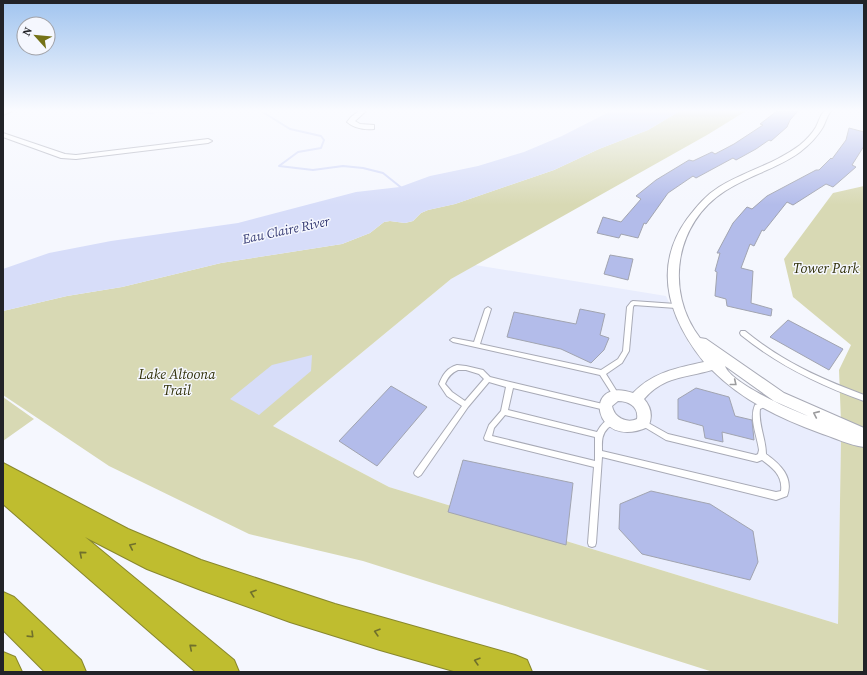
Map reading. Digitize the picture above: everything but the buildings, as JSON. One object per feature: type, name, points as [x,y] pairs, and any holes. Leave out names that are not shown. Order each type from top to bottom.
[{"type":"highway","points":[[7,489],[222,672]]},
{"type":"highway","points":[[7,489],[157,558],[212,579],[309,612],[515,672]]},
{"type":"highway","points":[[3,608],[69,672]]},
{"type":"street","points":[[25,142],[64,156],[76,157],[196,142]]},
{"type":"street","points":[[806,142],[802,147],[782,160],[731,183],[711,197],[693,216],[681,235],[674,261],[672,284],[676,306],[690,333],[714,365],[737,386],[765,404],[812,424],[864,441]]},
{"type":"street","points":[[690,333],[727,361],[779,396],[864,435]]},
{"type":"street","points":[[635,399],[644,388],[666,375],[727,361]]},
{"type":"street","points":[[616,395],[635,399],[644,411],[645,416],[643,423],[628,428],[612,420],[605,407],[608,399],[616,395]]},
{"type":"lane","points":[[602,373],[620,361],[626,351],[630,307],[633,303],[676,306]]},
{"type":"lane","points":[[476,345],[488,309]]},
{"type":"lane","points":[[744,333],[772,356],[818,379],[864,398]]},
{"type":"lane","points":[[453,340],[602,373],[616,395]]},
{"type":"lane","points":[[466,405],[452,397],[445,390],[442,384],[450,371],[457,367],[481,372],[488,378],[510,385],[605,407]]},
{"type":"lane","points":[[418,473],[466,405],[488,378]]},
{"type":"lane","points":[[510,385],[504,412],[491,426],[488,438],[598,465]]},
{"type":"lane","points":[[762,456],[763,450],[755,416],[757,407],[765,404]]},
{"type":"lane","points":[[504,412],[598,435]]},
{"type":"lane","points":[[592,543],[599,453],[598,435],[612,420]]},
{"type":"lane","points":[[643,423],[666,437],[757,459],[762,456]]},
{"type":"lane","points":[[599,453],[776,496],[784,493],[786,484],[784,476],[777,466],[762,456]]},
{"type":"shaded area","points":[[475,265],[666,296],[689,344],[717,373],[841,440],[838,624],[389,487],[273,426],[451,279]]},
{"type":"green space","name":"Lake Altoona Trail","points":[[616,142],[694,142],[451,279],[273,426],[389,487],[838,624],[841,440],[864,445],[864,672],[713,672],[363,561],[249,534],[109,466],[3,395],[3,311],[67,296],[122,287],[221,263],[342,244],[370,233],[384,222],[390,221],[405,223],[413,221],[421,213],[428,210],[455,204],[554,170]]},
{"type":"green space","name":"Tower Park","points":[[864,186],[864,430],[841,422],[839,370],[851,345],[793,297],[784,259],[833,193]]},
{"type":"green space","points":[[3,397],[34,419],[3,441]]},
{"type":"water","name":"Eau Claire River","points":[[547,142],[616,142],[554,170],[455,204],[428,210],[421,213],[413,221],[405,223],[390,221],[384,222],[370,233],[342,244],[221,263],[122,287],[67,296],[3,311],[3,269],[49,253],[111,241],[238,223],[356,192],[400,187],[430,176],[478,166],[524,152]]},
{"type":"water","points":[[312,355],[311,371],[259,415],[230,399],[272,365]]},
{"type":"waterway","points":[[323,142],[321,148],[298,152],[279,166],[313,170],[343,166],[363,168],[383,173],[403,189]]}]
